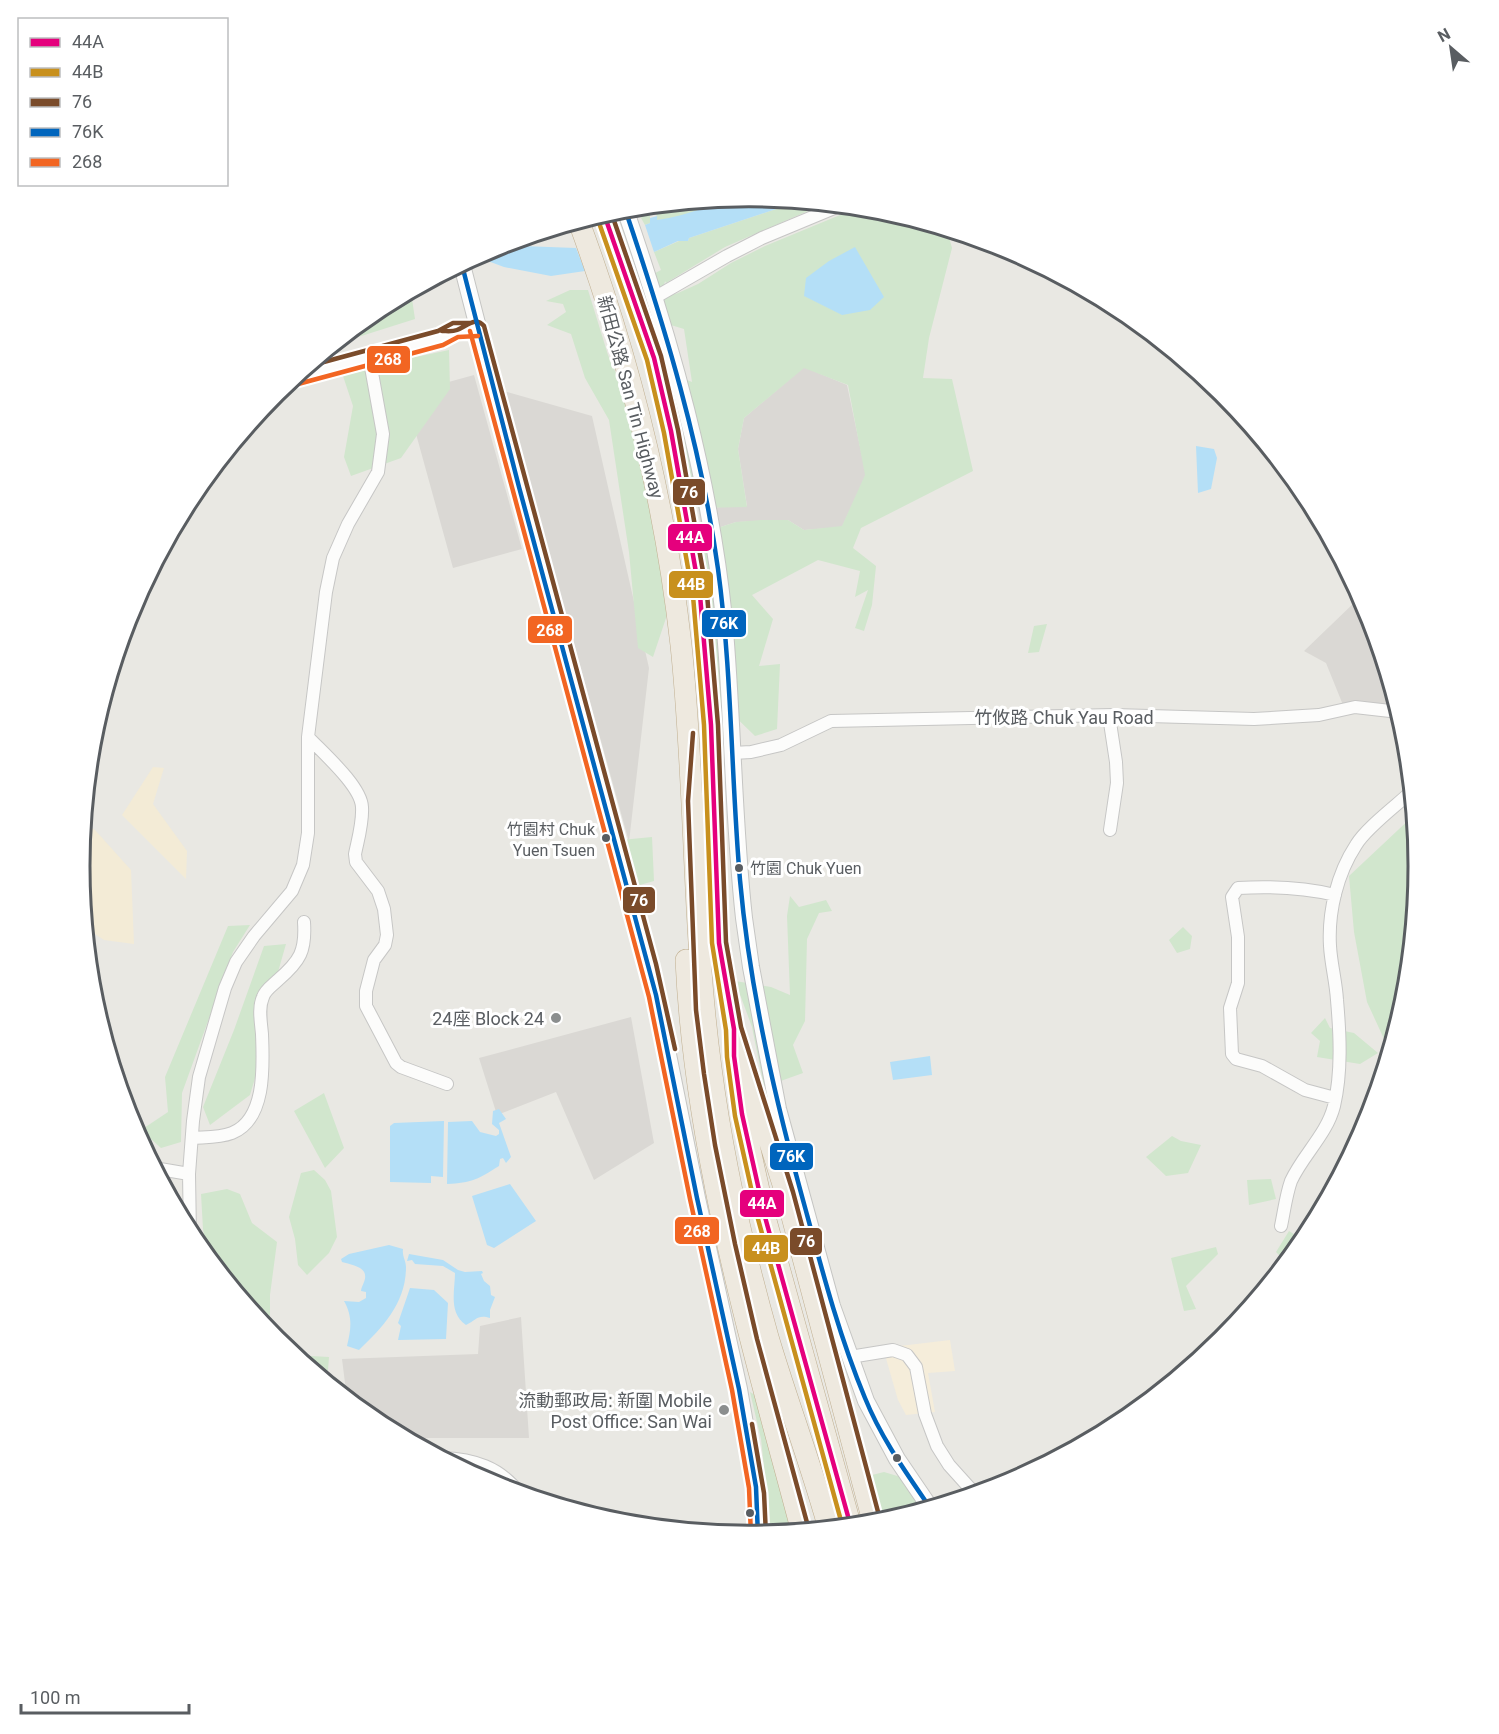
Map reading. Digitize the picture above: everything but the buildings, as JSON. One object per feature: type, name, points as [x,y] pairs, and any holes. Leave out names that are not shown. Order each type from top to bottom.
[{"type":"highway","name":"新田公路 San Tin Highway","points":[[609,223],[635,268],[666,410],[700,595],[711,725],[719,943],[734,1029],[734,1056],[742,1114],[765,1217],[848,1519]]},
{"type":"highway","name":"新田公路 San Tin Highway","points":[[582,229],[601,284],[639,413],[673,579],[687,713],[701,970],[718,1120],[746,1255],[827,1522]]},
{"type":"highway","points":[[687,713],[680,801],[689,1011],[697,1075],[728,1246],[750,1341],[800,1524]]},
{"type":"highway","points":[[734,1029],[786,1194],[870,1515]]},
{"type":"street","points":[[654,298],[762,238],[825,212]]},
{"type":"street","points":[[627,219],[635,268],[654,298],[687,415],[707,503],[723,618],[744,918],[778,1109],[832,1306],[866,1401],[886,1441],[926,1502]]},
{"type":"street","points":[[464,273],[474,330],[656,995],[699,1209],[739,1389],[756,1487],[759,1526]]},
{"type":"street","points":[[315,371],[441,338],[450,330],[460,327],[474,330]]},
{"type":"street","points":[[190,1215],[189,1174],[199,1077],[225,988],[236,962],[254,936],[292,891],[303,865],[308,833],[308,737],[326,592],[333,558],[348,524],[378,472],[383,434],[369,356]]},
{"type":"street","name":"竹攸路 Chuk Yau Road","points":[[733,753],[751,752],[781,745],[831,721],[1108,716],[1254,719],[1319,715],[1355,707],[1390,711]]},
{"type":"street","points":[[1108,716],[1116,762],[1117,783],[1110,830]]},
{"type":"street","points":[[308,737],[336,767],[360,798],[362,808],[355,854],[356,862],[378,891],[384,909],[387,935],[385,945],[375,960],[366,991],[366,1006],[396,1063],[447,1084]]},
{"type":"street","points":[[1281,1226],[1291,1183],[1327,1124],[1335,1098],[1339,1035],[1330,944],[1335,895],[1356,844],[1405,798]]},
{"type":"street","points":[[1335,895],[1297,887],[1266,886],[1238,888],[1235,891],[1233,897],[1238,937],[1238,982],[1229,1013],[1232,1054],[1236,1059],[1262,1066],[1305,1090],[1335,1098]]},
{"type":"street","points":[[192,1138],[218,1137],[235,1132],[246,1122],[256,1107],[263,1070],[261,1008],[263,997],[303,953],[305,938],[303,922]]},
{"type":"street","points":[[164,1170],[189,1174]]},
{"type":"street","points":[[850,1357],[893,1350],[900,1351],[911,1359],[916,1367],[926,1414],[937,1446],[949,1465],[970,1488]]},
{"type":"street","points":[[465,1461],[495,1469],[509,1481]]},
{"type":"shaded area","points":[[804,367],[847,385],[866,475],[842,527],[804,530],[788,520],[736,522],[702,533],[698,508],[747,506],[738,449],[744,418]]},
{"type":"shaded area","points":[[474,375],[522,549],[453,568],[405,394]]},
{"type":"shaded area","points":[[504,391],[592,416],[649,668],[629,842]]},
{"type":"shaded area","points":[[1354,603],[1374,655],[1389,707],[1343,705],[1326,663],[1304,651]]},
{"type":"shaded area","points":[[631,1017],[654,1143],[594,1180],[556,1092],[497,1115],[479,1058]]},
{"type":"shaded area","points":[[521,1317],[529,1438],[420,1438],[346,1388],[342,1359],[478,1354],[480,1326]]},
{"type":"shaded area","points":[[950,1340],[955,1371],[928,1373],[935,1412],[906,1415],[898,1400],[883,1348]]},
{"type":"green space","points":[[778,208],[809,210],[725,247],[666,283],[665,281],[662,298],[698,284],[731,263],[765,246],[842,214],[878,220],[949,239],[952,248],[929,338],[923,378],[952,379],[973,471],[861,528],[853,548],[876,566],[872,605],[864,631],[855,628],[868,590],[855,597],[860,571],[818,560],[752,595],[773,619],[759,666],[780,664],[777,729],[755,736],[719,701],[702,533],[736,522],[761,520],[788,520],[804,530],[842,526],[865,475],[848,385],[804,368],[744,418],[738,449],[747,507],[698,508],[669,378],[672,374],[692,382],[684,329],[651,319],[642,280],[661,270],[654,252],[679,241],[688,241],[689,238]]},
{"type":"green space","points":[[700,210],[675,218],[657,220],[656,214]]},
{"type":"green space","points":[[650,215],[650,223],[645,225],[641,218]]},
{"type":"green space","points":[[570,290],[588,290],[608,355],[628,401],[652,508],[667,615],[653,657],[638,648],[629,552],[609,420],[585,378],[571,334],[547,325],[566,312],[563,304],[546,301]]},
{"type":"green space","points":[[412,301],[415,319],[358,337]]},
{"type":"green space","points":[[449,350],[450,389],[401,458],[351,476],[344,457],[353,406],[343,376]]},
{"type":"green space","points":[[1047,624],[1039,652],[1028,653],[1034,626]]},
{"type":"green space","points":[[1408,821],[1408,910],[1396,996],[1386,1042],[1367,1002],[1354,932],[1349,876]]},
{"type":"green space","points":[[652,837],[654,881],[633,887],[621,840]]},
{"type":"green space","points":[[790,896],[799,907],[826,900],[832,911],[819,913],[807,939],[805,1021],[793,1045],[803,1073],[764,1087],[752,1027],[735,981],[771,987],[790,995],[787,916]]},
{"type":"green space","points":[[250,925],[233,952],[182,1093],[181,1142],[161,1148],[148,1136],[144,1128],[168,1112],[165,1077],[228,926]]},
{"type":"green space","points":[[1183,927],[1192,936],[1190,949],[1177,953],[1169,940]]},
{"type":"green space","points":[[286,944],[257,1033],[258,1068],[250,1095],[210,1125],[203,1107],[264,946]]},
{"type":"green space","points":[[1325,1018],[1330,1028],[1354,1033],[1378,1053],[1360,1064],[1317,1057],[1320,1041],[1311,1033]]},
{"type":"green space","points":[[324,1093],[344,1148],[325,1168],[294,1111]]},
{"type":"green space","points":[[1172,1136],[1181,1141],[1201,1145],[1188,1173],[1166,1176],[1146,1157]]},
{"type":"green space","points":[[314,1170],[325,1180],[331,1191],[337,1237],[329,1253],[307,1275],[298,1265],[295,1239],[289,1217],[301,1173]]},
{"type":"green space","points":[[1271,1179],[1276,1199],[1249,1205],[1247,1180]]},
{"type":"green space","points":[[227,1189],[240,1194],[252,1223],[277,1242],[270,1295],[270,1319],[226,1268],[205,1238],[201,1194]]},
{"type":"green space","points":[[1289,1231],[1296,1236],[1281,1257],[1276,1252]]},
{"type":"green space","points":[[1216,1247],[1218,1254],[1186,1286],[1196,1309],[1184,1311],[1171,1258]]},
{"type":"green space","points":[[307,1356],[329,1357],[328,1373]]},
{"type":"green space","points":[[750,1392],[758,1397],[793,1525],[770,1526],[761,1439]]},
{"type":"green space","points":[[884,1472],[904,1478],[922,1504],[878,1514],[868,1476]]},
{"type":"sand","points":[[153,767],[164,768],[153,804],[187,851],[186,879],[122,815]]},
{"type":"sand","points":[[91,828],[131,870],[134,944],[104,940],[94,933],[91,910]]},
{"type":"water","points":[[778,208],[689,238],[688,241],[678,241],[654,252],[645,225],[650,223],[650,218],[657,216],[657,220],[706,209]]},
{"type":"water","points":[[527,246],[576,248],[585,271],[551,276],[504,267],[489,262]]},
{"type":"water","points":[[855,247],[884,297],[870,310],[842,315],[804,296],[806,278],[829,261]]},
{"type":"water","points":[[1196,446],[1214,449],[1217,458],[1211,489],[1198,493]]},
{"type":"water","points":[[930,1056],[932,1075],[893,1080],[890,1062]]},
{"type":"water","points":[[499,1109],[506,1119],[499,1123],[511,1157],[506,1163],[503,1158],[500,1159],[499,1166],[475,1180],[447,1184],[448,1122],[472,1121],[480,1132],[496,1136],[499,1130],[492,1124],[493,1111]]},
{"type":"water","points":[[444,1121],[443,1177],[431,1176],[431,1183],[390,1182],[390,1126],[394,1123]]},
{"type":"water","points":[[510,1184],[536,1221],[494,1248],[487,1245],[472,1196]]},
{"type":"water","points":[[389,1245],[403,1249],[406,1265],[402,1292],[392,1313],[359,1350],[347,1346],[350,1323],[349,1312],[344,1301],[359,1302],[366,1298],[366,1292],[361,1291],[365,1277],[362,1270],[342,1262],[341,1259],[349,1254]]},
{"type":"water","points":[[409,1254],[443,1260],[465,1272],[482,1271],[484,1281],[490,1286],[491,1295],[495,1297],[490,1310],[490,1318],[480,1317],[466,1325],[460,1320],[455,1308],[455,1273],[443,1266],[415,1264],[412,1260],[407,1261]]},
{"type":"water","points":[[410,1288],[434,1290],[448,1303],[446,1339],[398,1340],[401,1326],[398,1323]]},
{"type":"transit line","name":"76K","points":[[628,219],[668,342],[692,432],[711,523],[723,608],[744,922],[757,1005],[775,1088],[826,1282],[856,1375],[871,1413],[926,1502]]},
{"type":"transit line","name":"76","points":[[614,222],[661,356],[678,430],[707,594],[718,725],[726,942],[741,1027],[793,1192],[879,1514]]},
{"type":"transit line","name":"44A","points":[[607,223],[654,358],[671,431],[700,595],[711,725],[719,943],[734,1029],[734,1056],[742,1114],[765,1217],[849,1519]]},
{"type":"transit line","name":"44B","points":[[600,225],[647,360],[664,433],[693,596],[704,725],[712,943],[726,1030],[727,1057],[735,1116],[758,1219],[841,1520]]},
{"type":"transit line","name":"76K","points":[[464,273],[519,487],[656,995],[739,1389],[756,1487],[758,1526]]},
{"type":"transit line","name":"76","points":[[442,331],[455,331],[475,322],[484,326],[656,964],[675,1049]]},
{"type":"transit line","name":"76","points":[[327,361],[438,331],[453,323],[471,323]]},
{"type":"transit line","name":"268","points":[[470,331],[649,997],[732,1390],[749,1488],[751,1526]]},
{"type":"transit line","name":"268","points":[[302,383],[443,345],[458,337],[478,336]]},
{"type":"transit line","name":"76","points":[[693,733],[688,801],[696,1010],[704,1074],[715,1145],[735,1244],[757,1339],[807,1524]]},
{"type":"transit line","name":"76","points":[[752,1424],[764,1493],[766,1526]]},
{"type":"place","name":"竹園村 Chuk Yuen Tsuen","points":[[606,838]]},
{"type":"place","name":"竹園 Chuk Yuen","points":[[739,868]]},
{"type":"place","name":"24座 Block 24","points":[[556,1018]]},
{"type":"place","name":"流動郵政局: 新圍 Mobile Post Office: San Wai","points":[[724,1410]]}]
